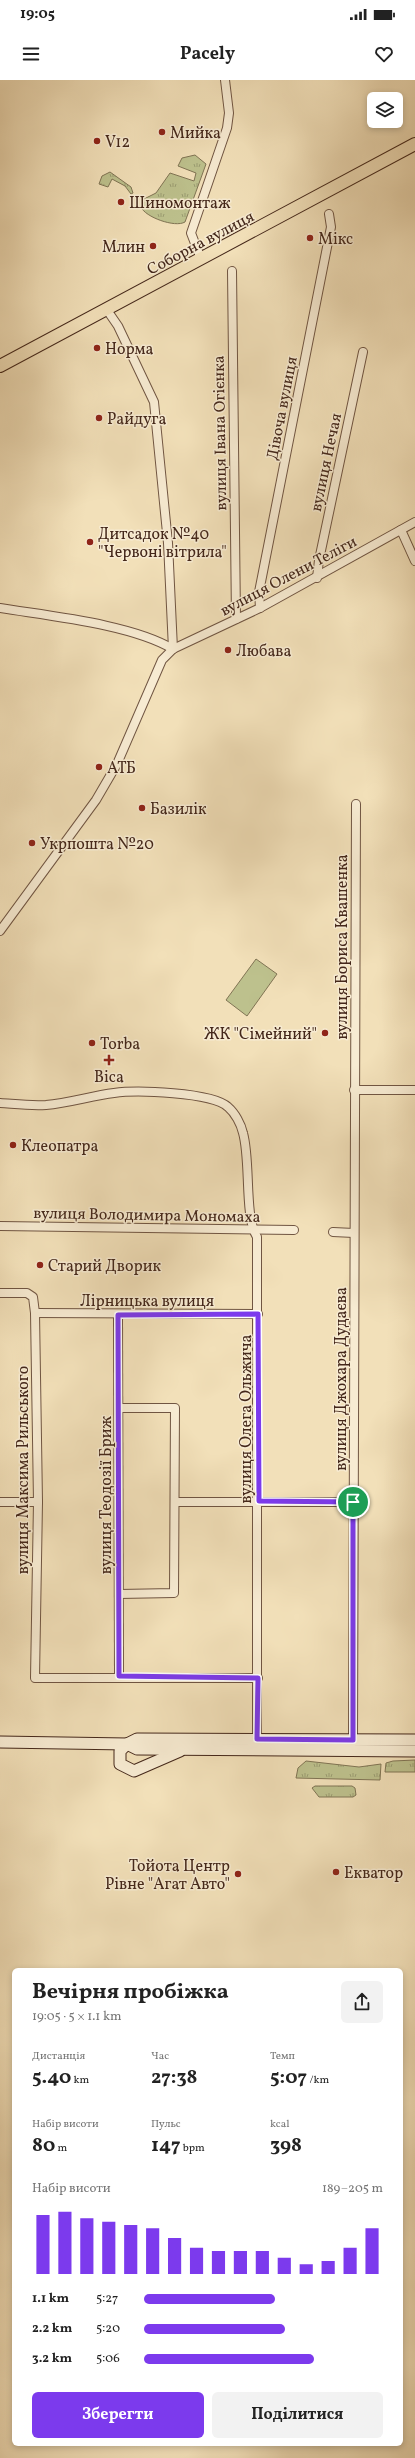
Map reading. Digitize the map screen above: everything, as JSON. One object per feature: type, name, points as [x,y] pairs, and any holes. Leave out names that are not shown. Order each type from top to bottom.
[{"type":"main road","name":"Соборна вулиця","points":[[0,366],[415,144]]},
{"type":"main road","points":[[184,1749],[134,1771],[120,1764],[120,1751],[127,1744],[138,1739],[415,1740]]},
{"type":"main road","points":[[0,1742],[127,1744],[137,1749],[415,1751]]},
{"type":"street","points":[[201,259],[191,233],[227,128],[229,113],[225,80]]},
{"type":"street","name":"Дівоча вулиця","points":[[260,608],[259,592],[331,227],[329,214]]},
{"type":"street","name":"вулиця Івана Огієнка","points":[[232,271],[236,619]]},
{"type":"street","points":[[0,931],[96,800],[117,764],[162,660],[173,648],[168,543],[154,402],[118,326],[107,310]]},
{"type":"street","name":"вулиця Нечая","points":[[317,578],[319,560],[363,352]]},
{"type":"street","name":"вулиця Олени Теліги","points":[[173,648],[260,608],[317,578],[415,522]]},
{"type":"street","points":[[401,530],[415,560]]},
{"type":"street","points":[[0,608],[99,625],[150,638],[173,648]]},
{"type":"street","name":"вулиця Бориса Квашенка","points":[[354,1090],[356,804]]},
{"type":"street","points":[[354,1090],[415,1090]]},
{"type":"street","name":"вулиця Джохара Дудаєва","points":[[353,1740],[355,1322],[354,1090]]},
{"type":"street","name":"вулиця Олега Ольжича","points":[[0,1103],[40,1105],[116,1092],[145,1091],[194,1096],[215,1100],[228,1106],[238,1120],[243,1133],[249,1167],[251,1228],[257,1237],[259,1501],[257,1739]]},
{"type":"street","name":"вулиця Володимира Мономаха","points":[[0,1226],[251,1228],[294,1230]]},
{"type":"street","points":[[334,1232],[354,1233]]},
{"type":"street","name":"вулиця Максима Рильського","points":[[0,1293],[27,1293],[33,1297],[35,1313],[38,1502],[35,1678],[119,1676]]},
{"type":"street","name":"Лірницька вулиця","points":[[35,1313],[118,1315],[258,1314]]},
{"type":"street","name":"вулиця Теодозії Бриж","points":[[118,1315],[120,1408],[119,1676]]},
{"type":"street","points":[[119,1594],[174,1593],[176,1408],[120,1408]]},
{"type":"street","points":[[0,1502],[38,1502]]},
{"type":"street","points":[[174,1502],[353,1502]]},
{"type":"street","points":[[119,1676],[258,1678]]},
{"type":"green space","points":[[195,155],[206,164],[185,222],[174,224],[168,223],[154,218],[144,211],[141,207],[142,200],[156,193],[170,173],[194,181],[196,173],[178,166],[182,158]]},
{"type":"green space","points":[[110,172],[131,187],[133,193],[131,194],[125,186],[112,179],[108,187],[99,184],[102,176]]},
{"type":"green space","points":[[256,959],[277,974],[247,1016],[226,1000]]},
{"type":"green space","points":[[415,1760],[415,1772],[385,1772],[386,1763],[393,1761]]},
{"type":"green space","points":[[306,1761],[359,1767],[381,1764],[380,1780],[296,1778],[298,1768]]},
{"type":"green space","points":[[315,1786],[352,1786],[355,1788],[356,1795],[353,1797],[319,1797],[312,1788]]},
{"type":"place","name":"Мийка","points":[[162,132]]},
{"type":"place","name":"V12","points":[[97,141]]},
{"type":"place","name":"Шиномонтаж","points":[[121,202]]},
{"type":"place","name":"Мікс","points":[[310,238]]},
{"type":"place","name":"Млин","points":[[153,246]]},
{"type":"place","name":"Норма","points":[[97,348]]},
{"type":"place","name":"Райдуга","points":[[99,418]]},
{"type":"place","name":"Дитсадок №40 \"Червоні вітрила\"","points":[[90,542]]},
{"type":"place","name":"Любава","points":[[228,650]]},
{"type":"place","name":"АТБ","points":[[99,767]]},
{"type":"place","name":"Базилік","points":[[142,808]]},
{"type":"place","name":"Укрпошта №20","points":[[32,843]]},
{"type":"place","name":"ЖК \"Сімейний\"","points":[[325,1033]]},
{"type":"place","name":"Torba","points":[[92,1043]]},
{"type":"place","name":"Віса","points":[[109,1060]]},
{"type":"place","name":"Клеопатра","points":[[13,1145]]},
{"type":"place","name":"Старий Дворик","points":[[40,1265]]},
{"type":"place","name":"Екватор","points":[[336,1872]]},
{"type":"place","name":"Тойота Центр Рівне \"Агат Авто\"","points":[[238,1874]]},
{"type":"route","points":[[258,1314],[259,1501],[353,1502],[353,1740],[257,1739],[258,1678],[119,1676],[120,1408],[118,1315],[258,1314]]}]
